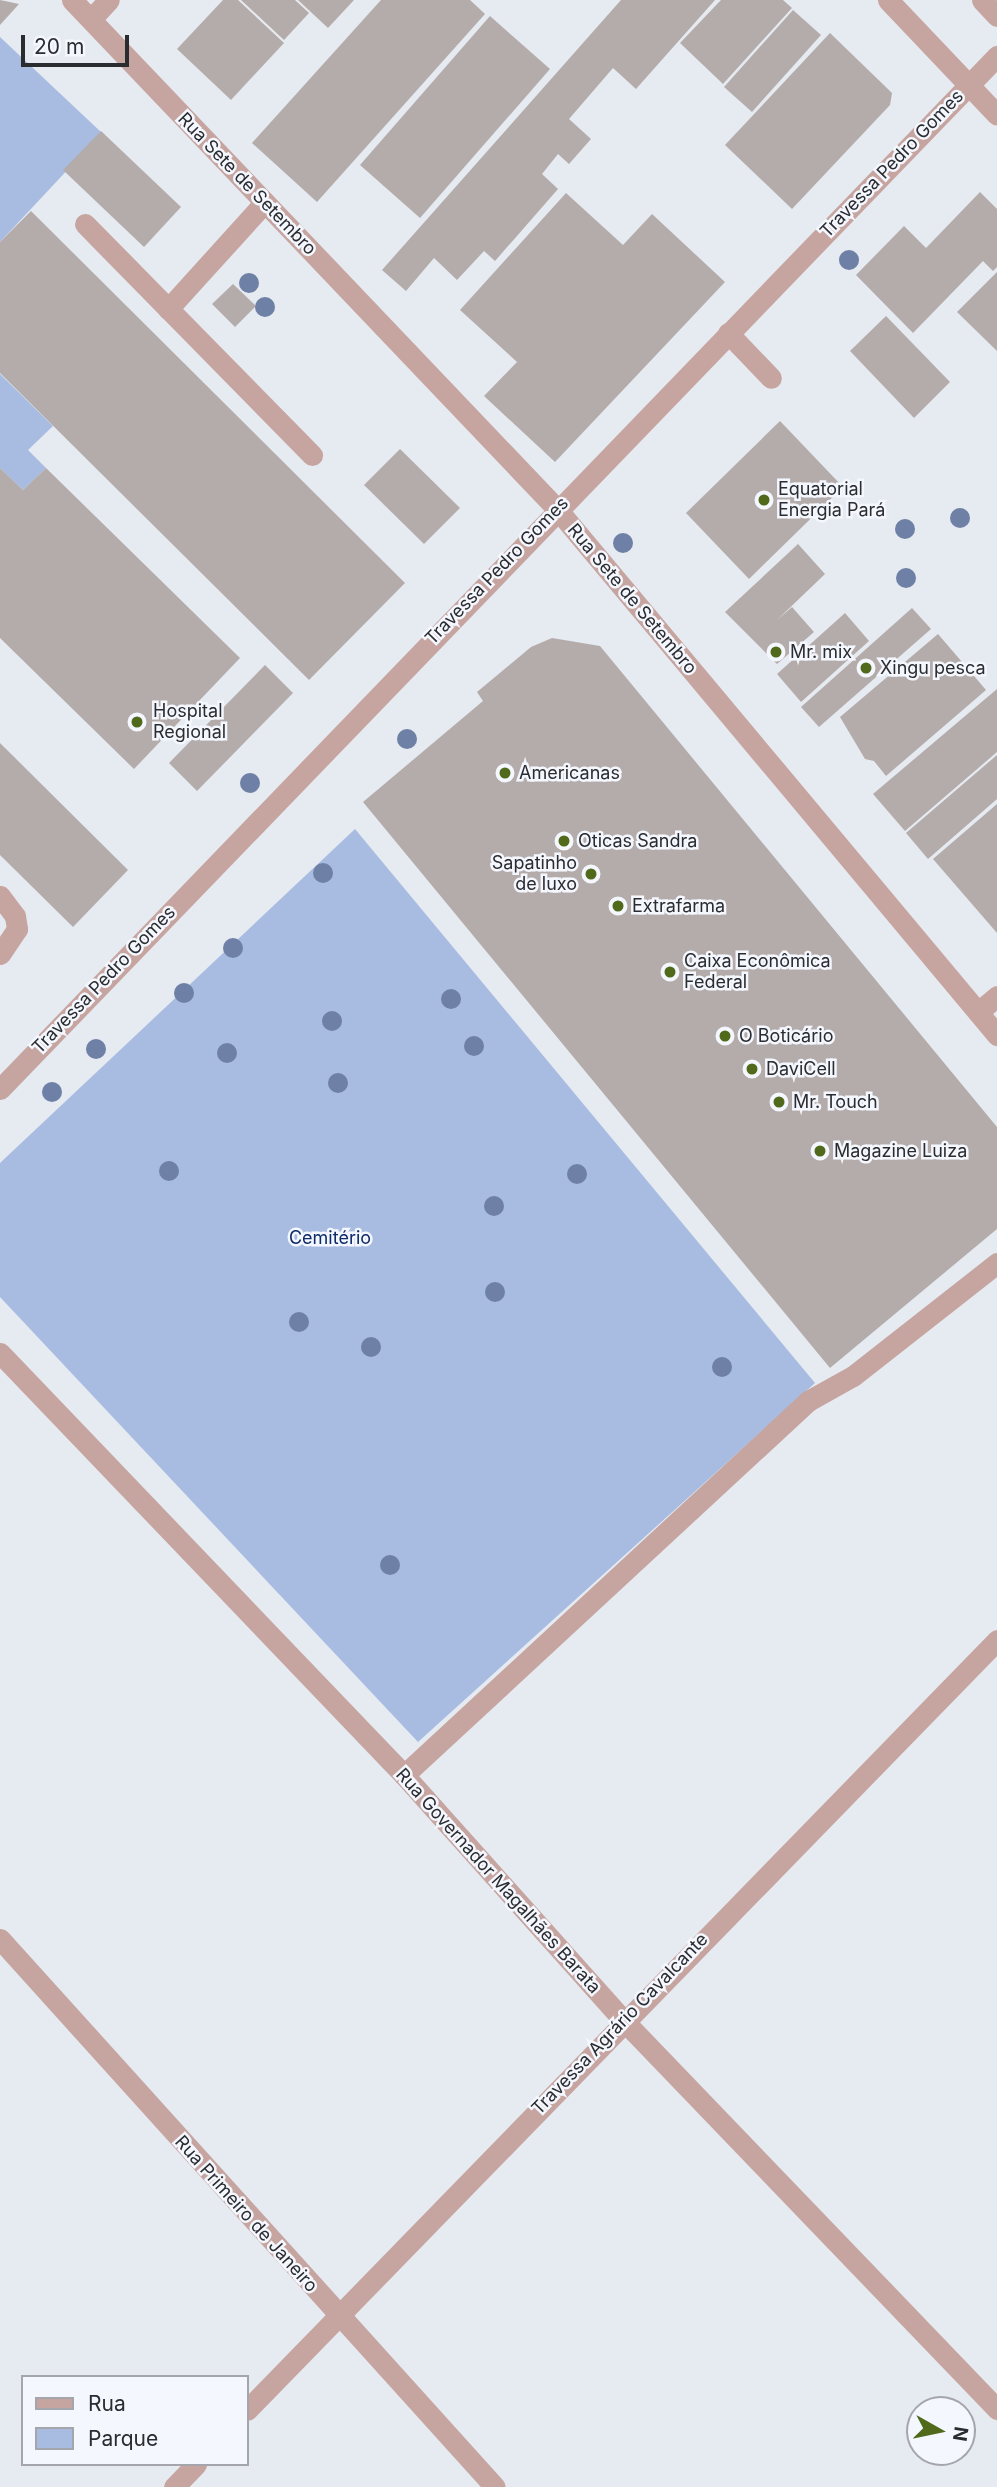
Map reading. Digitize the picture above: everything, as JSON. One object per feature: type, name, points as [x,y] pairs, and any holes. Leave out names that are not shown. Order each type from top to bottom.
[{"type":"street","name":"Rua Sete de Setembro","points":[[72,0],[557,509],[997,1035]]},
{"type":"street","points":[[91,19],[109,0]]},
{"type":"street","points":[[888,0],[997,115]]},
{"type":"street","points":[[982,0],[997,16]]},
{"type":"street","name":"Travessa Pedro Gomes","points":[[0,1089],[997,56]]},
{"type":"street","points":[[168,309],[265,202]]},
{"type":"street","points":[[85,224],[312,455]]},
{"type":"street","points":[[728,333],[771,378]]},
{"type":"street","points":[[0,896],[15,916],[17,929],[0,954]]},
{"type":"street","points":[[978,1012],[997,996]]},
{"type":"street","points":[[404,1775],[808,1401],[853,1376],[997,1263]]},
{"type":"street","name":"Rua Governador Magalhães Barata","points":[[0,1353],[404,1775],[623,2020],[997,2409]]},
{"type":"street","name":"Travessa Agrário Cavalcante","points":[[248,2409],[623,2020],[997,1640]]},
{"type":"street","name":"Rua Primeiro de Janeiro","points":[[0,1939],[495,2487]]},
{"type":"street","points":[[174,2487],[194,2466]]},
{"type":"green space","points":[[0,37],[102,133],[0,242]]},
{"type":"green space","points":[[0,374],[53,426],[28,450],[46,468],[23,490],[0,468]]},
{"type":"green space","name":"Cemitério","points":[[355,829],[815,1383],[418,1742],[0,1297],[0,1163]]},
{"type":"building","points":[[0,0],[19,4],[0,25]]},
{"type":"building","points":[[223,0],[238,0],[284,43],[231,100],[177,49]]},
{"type":"building","points":[[241,0],[295,0],[309,13],[284,40]]},
{"type":"building","points":[[298,0],[354,0],[328,28]]},
{"type":"building","points":[[381,0],[470,0],[485,14],[317,202],[252,143]]},
{"type":"building","points":[[621,0],[715,0],[636,89],[613,68],[569,119],[591,139],[569,164],[558,154],[542,174],[558,189],[495,261],[484,251],[457,280],[434,258],[406,291],[382,270]]},
{"type":"building","points":[[721,0],[783,0],[792,8],[723,84],[680,43]]},
{"type":"building","points":[[793,10],[821,35],[752,112],[724,87]]},
{"type":"building","points":[[490,16],[550,69],[420,218],[360,165]]},
{"type":"building","points":[[830,33],[892,93],[890,105],[792,209],[725,145]]},
{"type":"building","points":[[101,131],[181,207],[144,247],[63,170]]},
{"type":"building","points":[[980,192],[997,209],[997,267],[993,271],[983,261],[913,333],[856,275],[904,226],[926,248]]},
{"type":"building","points":[[566,193],[623,245],[652,214],[725,282],[555,462],[484,396],[517,362],[460,310]]},
{"type":"building","points":[[31,211],[405,583],[309,680],[0,373],[0,242]]},
{"type":"building","points":[[997,272],[997,351],[957,312]]},
{"type":"building","points":[[233,284],[256,306],[235,327],[212,304]]},
{"type":"building","points":[[886,316],[950,382],[914,418],[850,351]]},
{"type":"building","name":"Equatorial Energia Pará","points":[[780,421],[843,487],[749,579],[686,513]]},
{"type":"building","points":[[400,449],[460,508],[424,544],[364,485]]},
{"type":"building","points":[[0,468],[23,490],[46,468],[240,658],[134,769],[0,638]]},
{"type":"building","points":[[798,544],[825,574],[777,620],[792,607],[814,632],[777,664],[725,612]]},
{"type":"building","name":"Xingu pesca","points":[[912,608],[931,629],[819,727],[801,707]]},
{"type":"building","points":[[845,613],[869,641],[801,702],[777,674]]},
{"type":"building","points":[[938,634],[986,690],[886,776],[874,761],[865,759],[840,717]]},
{"type":"building","points":[[552,638],[600,646],[997,1127],[997,1229],[830,1368],[363,802],[483,701],[477,692],[531,647]]},
{"type":"building","points":[[265,665],[293,693],[197,791],[169,763]]},
{"type":"building","points":[[997,689],[997,752],[905,831],[873,794]]},
{"type":"building","points":[[0,743],[128,870],[73,927],[0,855]]},
{"type":"building","points":[[997,755],[997,799],[928,859],[906,833]]},
{"type":"building","points":[[997,804],[997,933],[933,859]]},
{"type":"place","name":"Equatorial Energia Pará","points":[[764,500]]},
{"type":"place","name":"Mr. mix","points":[[776,652]]},
{"type":"place","name":"Xingu pesca","points":[[866,668]]},
{"type":"place","name":"Hospital Regional","points":[[137,722]]},
{"type":"place","name":"Americanas","points":[[505,773]]},
{"type":"place","name":"Oticas Sandra","points":[[564,841]]},
{"type":"place","name":"Sapatinho de luxo","points":[[591,874]]},
{"type":"place","name":"Extrafarma","points":[[618,906]]},
{"type":"place","name":"Caixa Econômica Federal","points":[[670,972]]},
{"type":"place","name":"O Boticário","points":[[725,1036]]},
{"type":"place","name":"DaviCell","points":[[752,1069]]},
{"type":"place","name":"Mr. Touch","points":[[779,1102]]},
{"type":"place","name":"Magazine Luiza","points":[[820,1151]]}]
